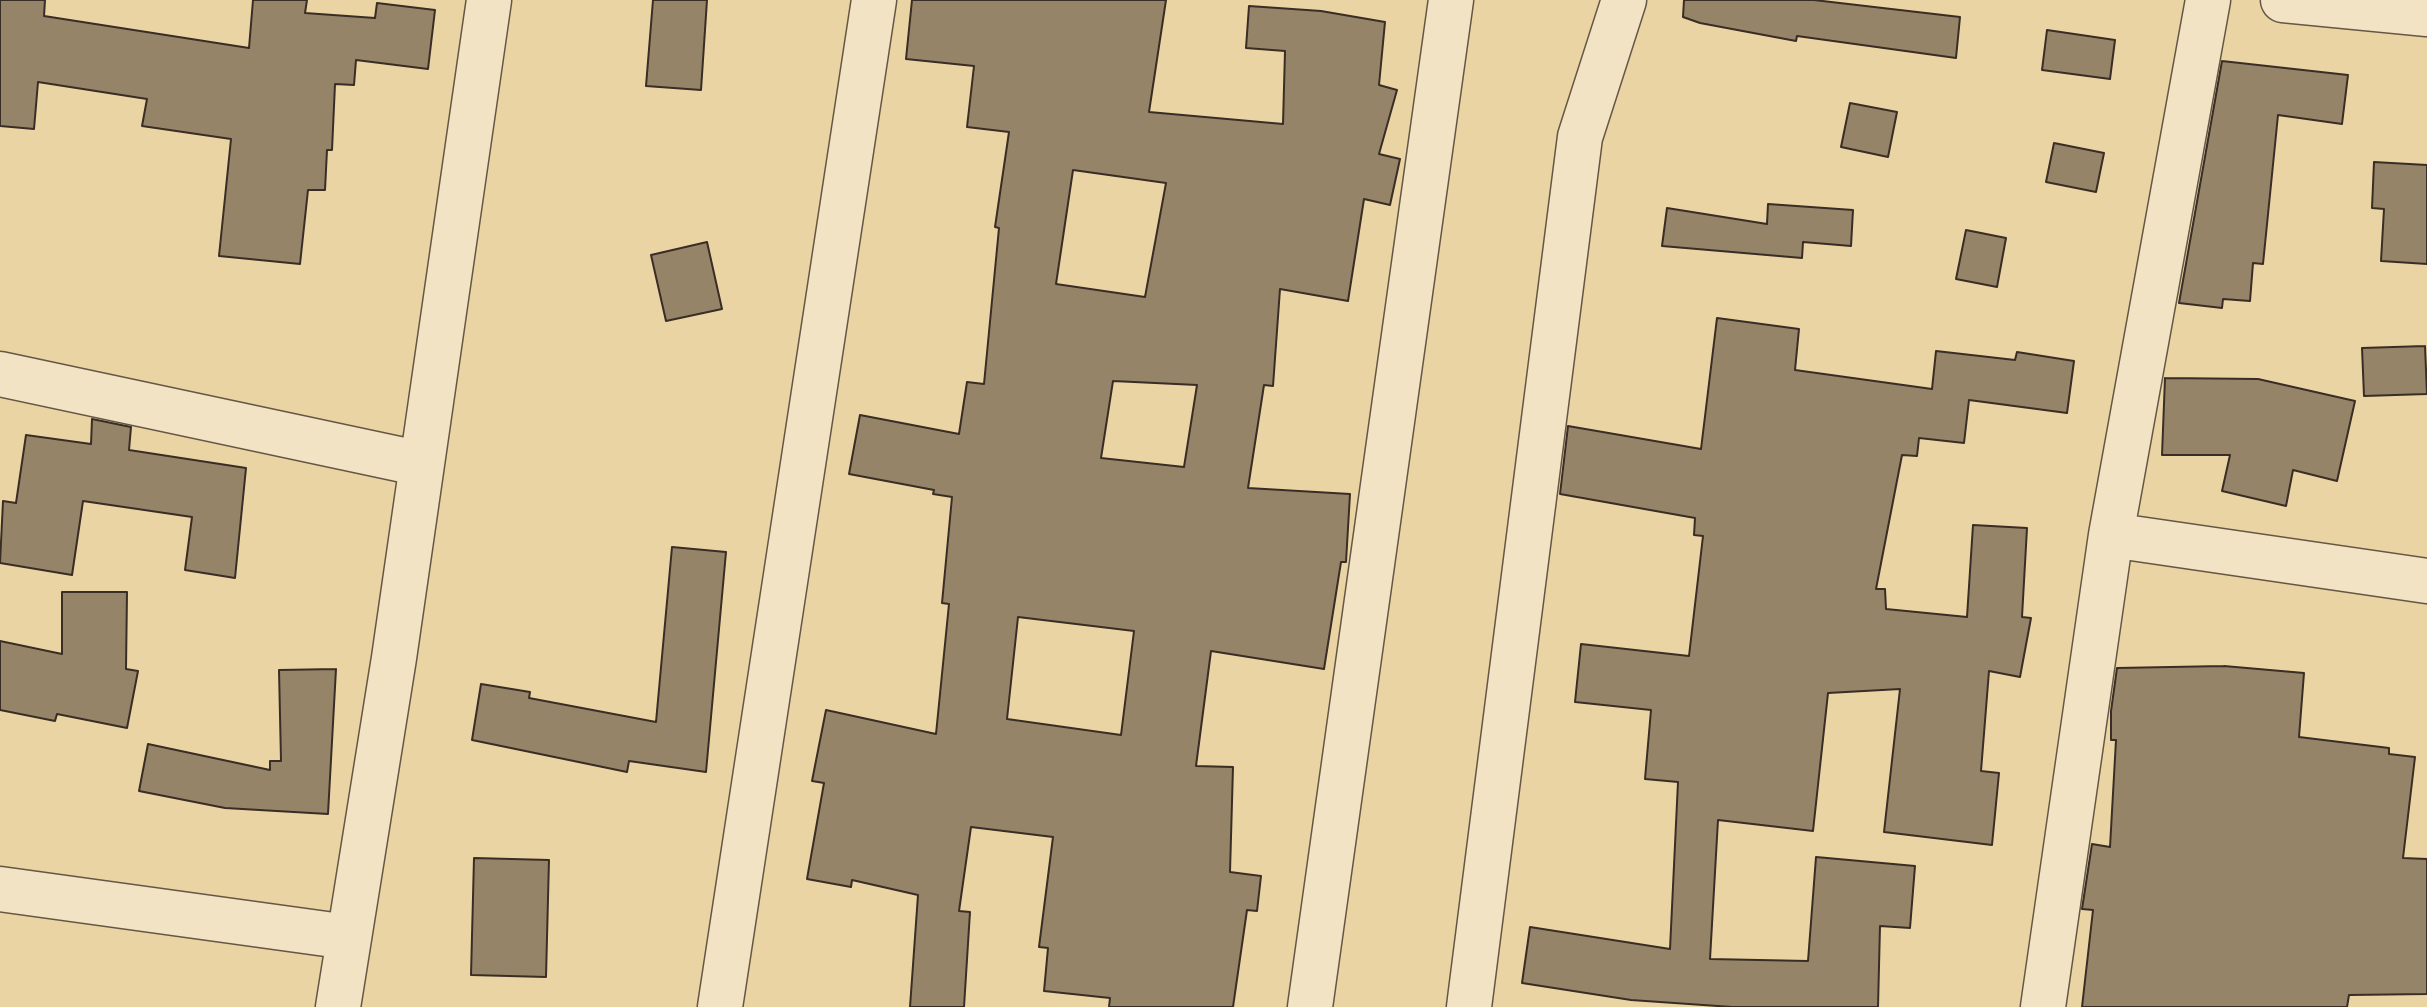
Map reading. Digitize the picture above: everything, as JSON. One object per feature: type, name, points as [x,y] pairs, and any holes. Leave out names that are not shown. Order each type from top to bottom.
[{"type":"street","points":[[338,1007],[422,464],[489,0]]},
{"type":"street","points":[[720,1007],[874,0]]},
{"type":"street","points":[[1310,1007],[1451,0]]},
{"type":"street","points":[[1469,1007],[1580,137],[1624,0]]},
{"type":"street","points":[[2043,1007],[2111,535],[2208,0]]},
{"type":"street","points":[[2283,0],[2427,14]]},
{"type":"street","points":[[0,374],[422,464]]},
{"type":"street","points":[[2111,535],[2427,581]]},
{"type":"street","points":[[0,889],[348,937]]},
{"type":"building","points":[[0,0],[45,0],[44,16],[249,48],[253,0],[307,0],[305,13],[375,18],[377,3],[435,10],[428,69],[356,60],[354,85],[335,84],[332,150],[327,150],[325,190],[308,190],[300,264],[219,256],[231,139],[142,126],[147,99],[38,82],[34,129],[0,126]]},
{"type":"building","points":[[653,0],[707,0],[701,90],[646,86]]},
{"type":"building","points":[[912,0],[1166,0],[1149,112],[1283,124],[1285,51],[1246,48],[1249,6],[1321,11],[1385,22],[1379,85],[1397,90],[1379,154],[1400,159],[1390,205],[1364,199],[1348,301],[1280,289],[1273,386],[1264,385],[1248,488],[1350,494],[1346,562],[1341,562],[1324,669],[1211,651],[1196,766],[1233,767],[1230,872],[1261,876],[1257,911],[1247,910],[1233,1007],[1109,1007],[1110,998],[1044,991],[1048,948],[1039,947],[1053,837],[971,827],[959,911],[970,912],[964,1007],[910,1007],[918,895],[852,880],[851,887],[807,879],[824,783],[812,781],[826,710],[936,734],[949,604],[942,603],[952,497],[933,494],[934,490],[849,474],[860,415],[959,434],[967,382],[984,384],[999,228],[995,227],[1009,132],[967,127],[974,66],[906,59]],"holes":[[[1073,170],[1166,183],[1145,297],[1056,284]],[[1113,381],[1197,385],[1184,467],[1101,458]],[[1018,617],[1134,631],[1121,735],[1007,719]]]},
{"type":"building","points":[[1684,0],[1814,0],[1960,17],[1956,58],[1797,36],[1796,41],[1700,23],[1683,17]]},
{"type":"building","points":[[2047,30],[2115,40],[2110,79],[2042,70]]},
{"type":"building","points":[[2222,61],[2348,75],[2342,124],[2278,115],[2263,264],[2253,263],[2250,301],[2223,299],[2222,308],[2179,303]]},
{"type":"building","points":[[1850,103],[1897,112],[1888,157],[1841,147]]},
{"type":"building","points":[[2054,143],[2104,153],[2096,192],[2046,182]]},
{"type":"building","points":[[2374,162],[2427,165],[2427,264],[2381,261],[2384,209],[2372,208]]},
{"type":"building","points":[[1768,204],[1853,210],[1851,246],[1803,242],[1802,258],[1662,246],[1667,208],[1767,224]]},
{"type":"building","points":[[1966,230],[2006,238],[1997,287],[1956,279]]},
{"type":"building","points":[[707,242],[722,309],[666,321],[651,255]]},
{"type":"building","points":[[1717,318],[1799,329],[1795,370],[1932,389],[1936,351],[2015,360],[2017,352],[2074,361],[2067,413],[1969,400],[1964,443],[1919,438],[1917,456],[1902,455],[1876,589],[1885,589],[1886,609],[1967,617],[1973,525],[2027,528],[2022,617],[2031,618],[2020,677],[1989,671],[1981,771],[1999,773],[1992,845],[1884,832],[1900,689],[1828,693],[1813,831],[1718,820],[1710,959],[1808,961],[1816,857],[1915,866],[1910,928],[1880,926],[1878,1007],[1732,1007],[1631,1000],[1522,983],[1530,927],[1670,949],[1678,782],[1645,779],[1651,710],[1575,702],[1581,644],[1689,656],[1703,536],[1694,535],[1695,518],[1560,494],[1568,426],[1701,449]]},
{"type":"building","points":[[2425,346],[2427,394],[2364,396],[2362,348]]},
{"type":"building","points":[[2165,378],[2258,379],[2355,401],[2337,481],[2293,470],[2286,506],[2222,491],[2230,455],[2162,455]]},
{"type":"building","points":[[92,419],[131,427],[129,450],[246,468],[235,578],[185,570],[192,517],[83,501],[72,575],[0,563],[3,501],[16,503],[26,435],[91,444]]},
{"type":"building","points":[[672,547],[726,552],[706,772],[629,761],[627,772],[472,740],[481,684],[530,692],[529,698],[656,722]]},
{"type":"building","points":[[62,592],[127,592],[126,669],[138,671],[127,728],[57,714],[55,721],[0,710],[0,641],[62,654]]},
{"type":"building","points":[[2224,666],[2304,673],[2299,737],[2389,748],[2389,754],[2415,757],[2403,858],[2427,859],[2427,994],[2349,995],[2347,1007],[2082,1007],[2093,910],[2082,909],[2092,844],[2110,847],[2116,740],[2111,740],[2111,711],[2117,668]]},
{"type":"building","points":[[336,669],[328,814],[225,808],[139,791],[148,744],[270,770],[270,761],[281,761],[279,670]]},
{"type":"building","points":[[474,858],[549,860],[546,977],[471,975]]}]
